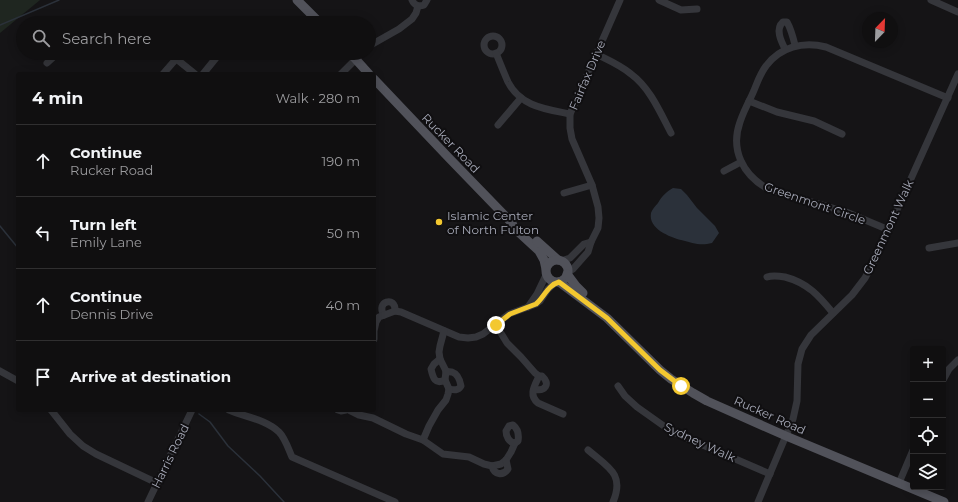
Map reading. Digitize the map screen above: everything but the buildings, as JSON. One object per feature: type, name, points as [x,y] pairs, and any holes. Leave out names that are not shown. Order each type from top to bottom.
[{"type":"main road","points":[[296,0],[313,16]]},
{"type":"main road","points":[[359,60],[368,72]]},
{"type":"main road","name":"Rucker Road","points":[[376,81],[512,223],[514,228],[539,251],[544,260],[546,271]]},
{"type":"main road","name":"Rucker Road","points":[[512,223],[518,225],[560,261]]},
{"type":"main road","points":[[560,261],[566,264],[568,273],[564,280],[558,282],[548,278],[546,271],[551,262],[560,261]]},
{"type":"main road","name":"Rucker Road","points":[[568,273],[576,286],[600,308],[607,318]]},
{"type":"main road","name":"Rucker Road","points":[[558,282],[607,318],[660,370],[681,386],[707,401],[786,436],[944,502]]},
{"type":"street","points":[[412,0],[418,6]]},
{"type":"street","points":[[418,6],[424,5],[427,0]]},
{"type":"street","name":"Fairfax Drive","points":[[568,273],[588,252],[598,228],[599,218],[598,207],[592,185],[572,139],[570,114],[620,0]]},
{"type":"street","points":[[659,0],[681,10],[697,9]]},
{"type":"street","points":[[931,0],[958,12]]},
{"type":"street","points":[[376,42],[399,30],[415,16],[418,6]]},
{"type":"street","points":[[785,49],[779,29],[783,22],[787,22],[795,45]]},
{"type":"street","name":"Greenmont Circle","points":[[888,230],[846,212],[768,189],[752,178],[746,171],[741,162],[737,148],[737,133],[740,122],[761,74],[774,56],[785,49],[795,45],[810,44],[826,46],[948,98]]},
{"type":"street","points":[[496,53],[509,83],[521,98],[538,108],[570,114]]},
{"type":"street","points":[[596,54],[622,67],[640,81],[651,96],[671,133]]},
{"type":"street","points":[[47,63],[50,60]]},
{"type":"street","points":[[165,72],[175,60]]},
{"type":"street","points":[[177,60],[192,72]]},
{"type":"street","points":[[205,72],[214,60]]},
{"type":"street","points":[[343,72],[352,60]]},
{"type":"street","name":"Greenmont Walk","points":[[758,502],[793,419],[797,401],[798,364],[802,349],[811,334],[852,295],[865,278],[874,262],[958,74]]},
{"type":"street","points":[[498,125],[521,98]]},
{"type":"street","points":[[749,101],[777,112],[814,121],[842,134]]},
{"type":"street","points":[[724,171],[741,162]]},
{"type":"street","points":[[564,193],[592,185]]},
{"type":"street","points":[[560,261],[570,258],[584,244],[591,242]]},
{"type":"street","points":[[929,248],[958,243]]},
{"type":"street","points":[[528,308],[537,294],[546,271]]},
{"type":"street","points":[[766,277],[773,275],[782,276],[802,284],[816,294],[833,313]]},
{"type":"street","points":[[376,322],[384,315],[395,311],[401,312],[459,337],[476,338],[510,314],[536,304],[540,301],[544,294],[558,282]]},
{"type":"street","points":[[384,315],[382,308],[386,302],[393,303],[396,307],[395,311]]},
{"type":"street","points":[[496,325],[507,343],[535,374],[544,378],[546,383],[545,388],[538,390],[534,389],[532,394],[534,400],[563,414]]},
{"type":"street","points":[[423,440],[438,410],[446,400],[449,389],[445,380],[446,371],[440,359],[440,346],[444,331]]},
{"type":"street","points":[[440,359],[431,369],[432,375],[438,382],[445,380]]},
{"type":"street","points":[[946,374],[958,360]]},
{"type":"street","points":[[0,371],[16,380]]},
{"type":"street","points":[[446,371],[457,375],[461,386],[455,390],[449,389]]},
{"type":"street","name":"Sydney Walk","points":[[618,386],[625,396],[668,430],[770,474]]},
{"type":"street","points":[[53,412],[70,434],[83,446],[96,454],[157,483]]},
{"type":"street","name":"Harris Road","points":[[148,502],[191,412]]},
{"type":"street","points":[[235,412],[266,423],[279,432],[286,441],[292,457],[395,502]]},
{"type":"street","points":[[353,412],[373,418],[406,434],[423,440],[443,454],[469,457],[492,466],[494,471],[499,474],[507,470],[508,467],[506,460],[515,443]]},
{"type":"street","points":[[588,450],[616,476],[618,485],[613,502]]},
{"type":"street","points":[[899,483],[911,454]]},
{"type":"shaded area","points":[[0,0],[40,0],[21,16],[16,16],[16,20],[0,33]]},
{"type":"shaded area","points":[[673,188],[681,189],[715,226],[719,233],[712,243],[696,244],[676,239],[656,228],[653,224],[651,219],[652,211],[664,194]]},
{"type":"waterway","points":[[21,16],[59,0]]},
{"type":"waterway","points":[[0,25],[16,18]]},
{"type":"waterway","points":[[0,226],[16,246]]},
{"type":"waterway","points":[[199,414],[210,422],[228,446],[260,476],[284,502]]},
{"type":"place","name":"Islamic Center of North Fulton","points":[[439,222]]},
{"type":"route","points":[[496,325],[510,314],[536,304],[540,301],[548,289],[556,282],[559,282],[607,318],[660,370],[681,386]]}]
